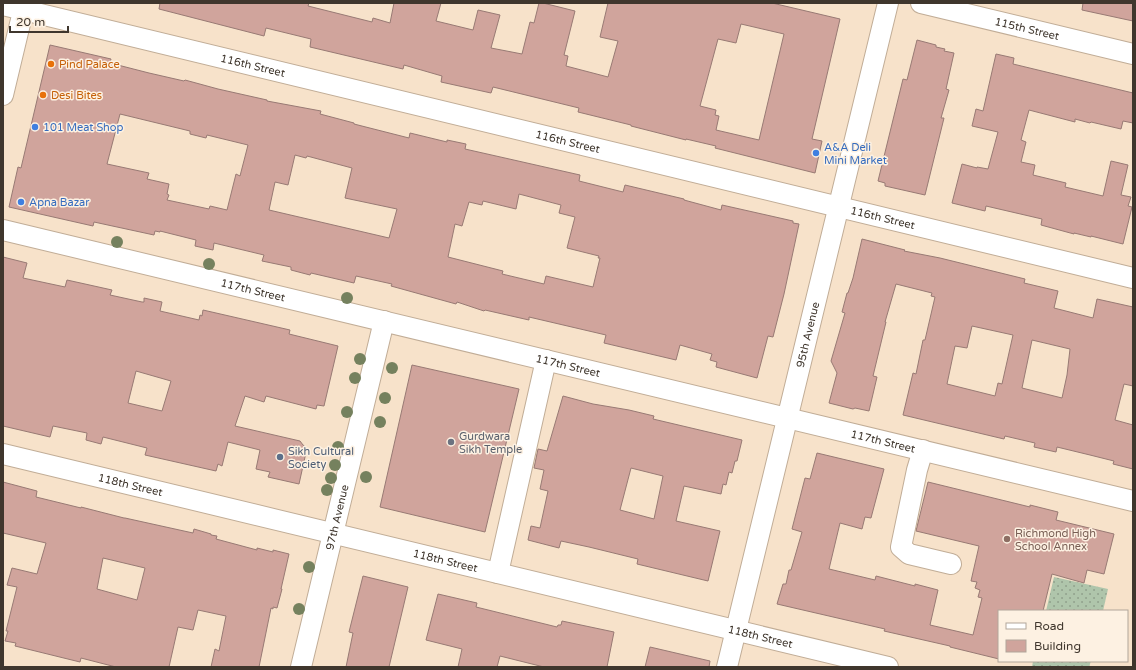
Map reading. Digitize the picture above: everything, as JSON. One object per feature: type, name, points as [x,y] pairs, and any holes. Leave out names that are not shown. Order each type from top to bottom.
[{"type":"street","name":"95th Avenue","points":[[727,667],[888,3]]},
{"type":"street","name":"115th Street","points":[[921,3],[1133,54]]},
{"type":"street","name":"116th Street","points":[[3,5],[24,7],[1133,278]]},
{"type":"street","points":[[3,93],[24,7]]},
{"type":"street","name":"117th Street","points":[[3,230],[1133,501]]},
{"type":"street","name":"97th Avenue","points":[[301,667],[384,321]]},
{"type":"street","points":[[498,573],[546,360]]},
{"type":"street","points":[[923,450],[917,470],[901,546],[909,554],[951,564]]},
{"type":"street","name":"118th Street","points":[[3,454],[888,667]]},
{"type":"green space","points":[[1054,577],[1108,589],[1103,610],[1046,610]]},
{"type":"green space","points":[[1033,662],[1091,662],[1089,667],[1032,667]]},
{"type":"building","points":[[160,3],[309,3],[308,6],[372,22],[373,18],[390,23],[394,3],[441,3],[436,21],[473,30],[478,10],[500,15],[491,48],[522,54],[530,22],[534,23],[539,3],[543,3],[575,11],[564,55],[568,56],[566,66],[608,77],[618,41],[600,37],[608,3],[772,3],[840,19],[812,139],[822,141],[815,173],[715,148],[716,146],[686,140],[578,112],[579,108],[493,87],[491,93],[441,82],[442,76],[404,65],[403,69],[310,47],[311,39],[266,28],[264,36],[159,9]],"holes":[[[741,24],[784,34],[759,140],[716,130],[719,116],[715,115],[716,110],[700,106],[718,39],[736,43]]]},
{"type":"building","points":[[1083,3],[1133,3],[1133,21],[1082,10]]},
{"type":"building","points":[[917,40],[936,45],[936,47],[945,49],[944,51],[954,53],[946,89],[949,90],[941,118],[944,118],[925,195],[885,186],[885,183],[878,181],[903,79],[907,80]]},
{"type":"building","points":[[50,45],[111,59],[110,63],[149,73],[185,80],[267,101],[321,111],[320,114],[409,138],[410,133],[447,142],[447,140],[466,144],[465,149],[580,175],[579,181],[623,192],[625,185],[684,199],[721,210],[722,205],[793,221],[793,223],[799,224],[773,337],[768,336],[757,378],[716,367],[717,362],[710,360],[712,354],[680,345],[676,360],[604,343],[606,335],[529,317],[529,320],[484,311],[457,302],[456,304],[391,286],[392,284],[356,276],[354,283],[311,273],[310,275],[291,270],[291,267],[262,261],[264,255],[214,243],[213,250],[195,246],[196,240],[160,231],[155,231],[154,235],[94,222],[93,226],[9,207],[18,167],[21,168]],"holes":[[[120,114],[190,131],[190,134],[206,138],[207,135],[248,145],[240,176],[236,174],[227,210],[210,206],[209,209],[167,200],[169,195],[167,194],[169,184],[147,179],[149,173],[107,164]],[[295,155],[306,158],[307,156],[352,168],[345,198],[397,209],[389,238],[269,210],[275,182],[288,185]],[[519,194],[561,205],[559,213],[575,217],[567,248],[599,256],[598,258],[600,258],[593,287],[546,276],[544,284],[502,274],[503,271],[448,257],[455,224],[462,226],[469,202],[482,205],[483,201],[516,209]]]},
{"type":"building","points":[[996,54],[1014,58],[1013,64],[1133,93],[1133,123],[1123,121],[1121,129],[1075,119],[1075,122],[1029,110],[1021,140],[1026,142],[1021,162],[1035,165],[1033,175],[1066,183],[1065,187],[1103,196],[1111,161],[1128,165],[1121,195],[1131,197],[1128,206],[1132,207],[1123,244],[1091,236],[1074,234],[1041,225],[1042,219],[986,206],[985,211],[952,203],[962,164],[988,169],[998,132],[972,126],[976,109],[983,111]]},
{"type":"building","points":[[862,239],[905,250],[904,251],[940,258],[1025,279],[1024,283],[1058,291],[1054,308],[1093,318],[1097,299],[1133,307],[1133,386],[1124,384],[1115,420],[1133,425],[1133,469],[1113,464],[1114,461],[1057,447],[1056,452],[1034,447],[1035,443],[1005,436],[1004,439],[903,415],[913,373],[916,374],[923,340],[925,340],[935,297],[931,296],[932,293],[896,284],[885,322],[873,376],[877,377],[869,411],[829,403],[837,373],[831,361],[845,313],[842,312],[847,293],[853,278]],"holes":[[[972,326],[1013,335],[1002,384],[998,383],[995,396],[947,384],[955,346],[967,348]],[[1032,340],[1070,349],[1067,375],[1062,398],[1022,388]]]},
{"type":"building","points":[[3,257],[27,263],[23,278],[65,287],[67,280],[112,290],[110,295],[142,302],[144,302],[144,298],[162,302],[160,311],[199,320],[200,315],[202,316],[203,310],[290,330],[289,334],[338,346],[324,406],[317,405],[316,409],[266,396],[264,402],[245,396],[235,426],[300,441],[307,448],[299,484],[268,477],[270,472],[256,469],[260,450],[228,442],[222,466],[218,464],[216,471],[145,455],[147,448],[103,437],[101,444],[86,440],[87,433],[53,426],[50,437],[3,426]],"holes":[[[136,371],[171,381],[162,411],[128,403]]]},
{"type":"building","name":"Gurdwara Sikh Temple","points":[[412,365],[519,389],[485,532],[380,507]]},
{"type":"building","points":[[563,396],[593,404],[654,416],[653,419],[742,440],[737,461],[735,461],[732,473],[729,472],[726,485],[723,484],[721,494],[684,486],[676,521],[720,531],[708,581],[637,564],[638,559],[589,547],[561,541],[559,548],[528,540],[531,526],[540,528],[548,491],[540,489],[544,470],[534,468],[538,449],[547,451]],"holes":[[[631,468],[663,476],[654,519],[620,510]]]},
{"type":"building","points":[[817,453],[884,469],[871,518],[865,517],[862,529],[840,523],[829,569],[875,580],[876,576],[938,590],[930,625],[973,635],[982,598],[978,597],[980,590],[975,588],[977,582],[971,581],[979,546],[916,531],[928,482],[1030,507],[1030,505],[1058,512],[1056,520],[1114,534],[1104,574],[1087,570],[1084,583],[1052,574],[1043,610],[998,610],[998,659],[884,631],[885,629],[777,604],[783,584],[786,584],[789,570],[791,570],[802,532],[792,529],[805,478],[810,479]]},
{"type":"building","points":[[3,482],[37,491],[36,497],[193,533],[194,529],[217,536],[216,539],[257,550],[257,548],[289,554],[277,608],[271,608],[259,667],[211,667],[215,649],[219,651],[226,616],[198,610],[193,630],[178,627],[169,667],[116,667],[81,658],[80,662],[15,646],[16,643],[5,641],[17,587],[7,585],[12,568],[37,574],[46,543],[3,533]],"holes":[[[103,558],[145,568],[137,600],[97,589]]]},
{"type":"building","points":[[363,576],[408,587],[389,667],[346,667],[353,633],[349,632]]},
{"type":"building","points":[[438,594],[477,603],[476,607],[557,627],[558,625],[561,625],[562,621],[614,632],[607,667],[544,667],[500,656],[497,667],[458,667],[462,649],[426,640]]},
{"type":"building","points":[[650,647],[710,661],[709,667],[645,667]]},
{"type":"place","name":"Pind Palace","points":[[51,64]]},
{"type":"place","name":"Desi Bites","points":[[43,95]]},
{"type":"place","name":"101 Meat Shop","points":[[35,127]]},
{"type":"place","name":"A&A Deli Mini Market","points":[[816,153]]},
{"type":"place","name":"Apna Bazar","points":[[21,202]]},
{"type":"place","name":"Gurdwara Sikh Temple","points":[[451,442]]},
{"type":"place","name":"Sikh Cultural Society","points":[[280,457]]},
{"type":"place","name":"Richmond High School Annex","points":[[1007,539]]}]
